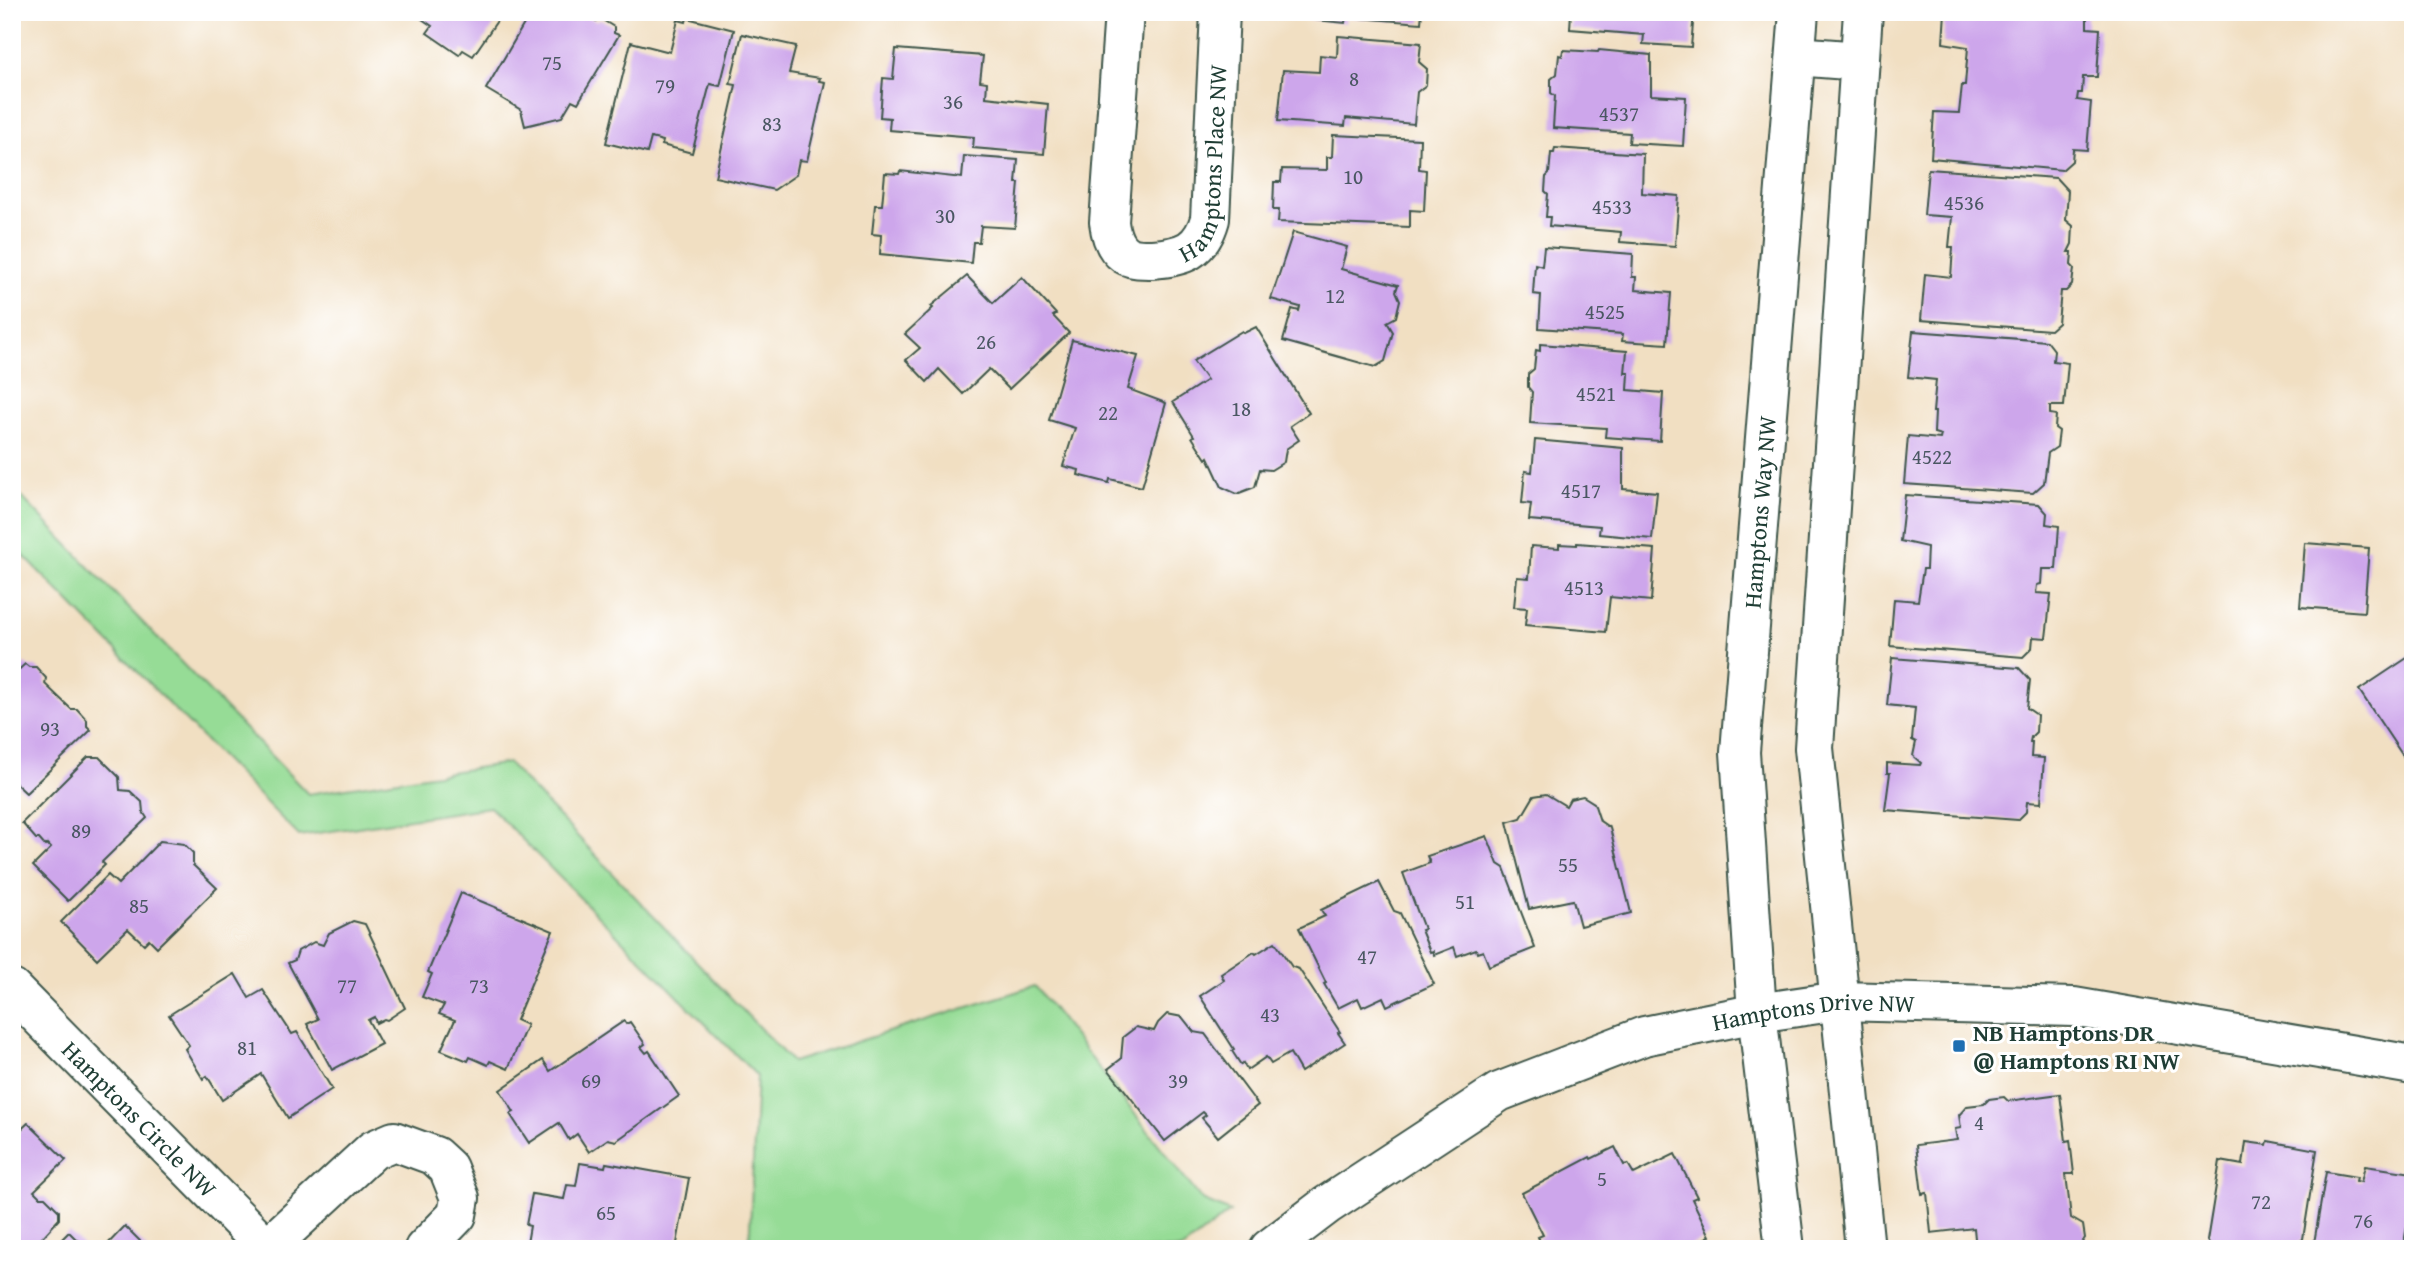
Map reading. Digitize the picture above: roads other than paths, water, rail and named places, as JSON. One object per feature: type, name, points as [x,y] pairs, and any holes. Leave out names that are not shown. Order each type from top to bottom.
[{"type":"street","name":"Hamptons Place NW","points":[[1124,12],[1108,222],[1117,248],[1134,259],[1176,257],[1200,241],[1206,232],[1210,219],[1219,12]]},
{"type":"street","name":"Hamptons Way NW","points":[[1784,1249],[1757,1013],[1740,752],[1799,12]]},
{"type":"street","points":[[1863,12],[1814,748],[1865,1249]]},
{"type":"street","points":[[1796,57],[1860,61]]},
{"type":"street","name":"Hamptons Circle NW","points":[[12,989],[268,1248],[373,1150],[394,1141],[435,1156],[448,1168],[460,1198],[457,1215],[424,1249]]},
{"type":"street","name":"Hamptons Drive NW","points":[[1269,1249],[1327,1205],[1499,1092],[1644,1037],[1757,1013],[1839,1002],[2074,1007],[2413,1065]]},
{"type":"place","name":"NB Hamptons DR @ Hamptons RI NW","points":[[1959,1046]]}]
